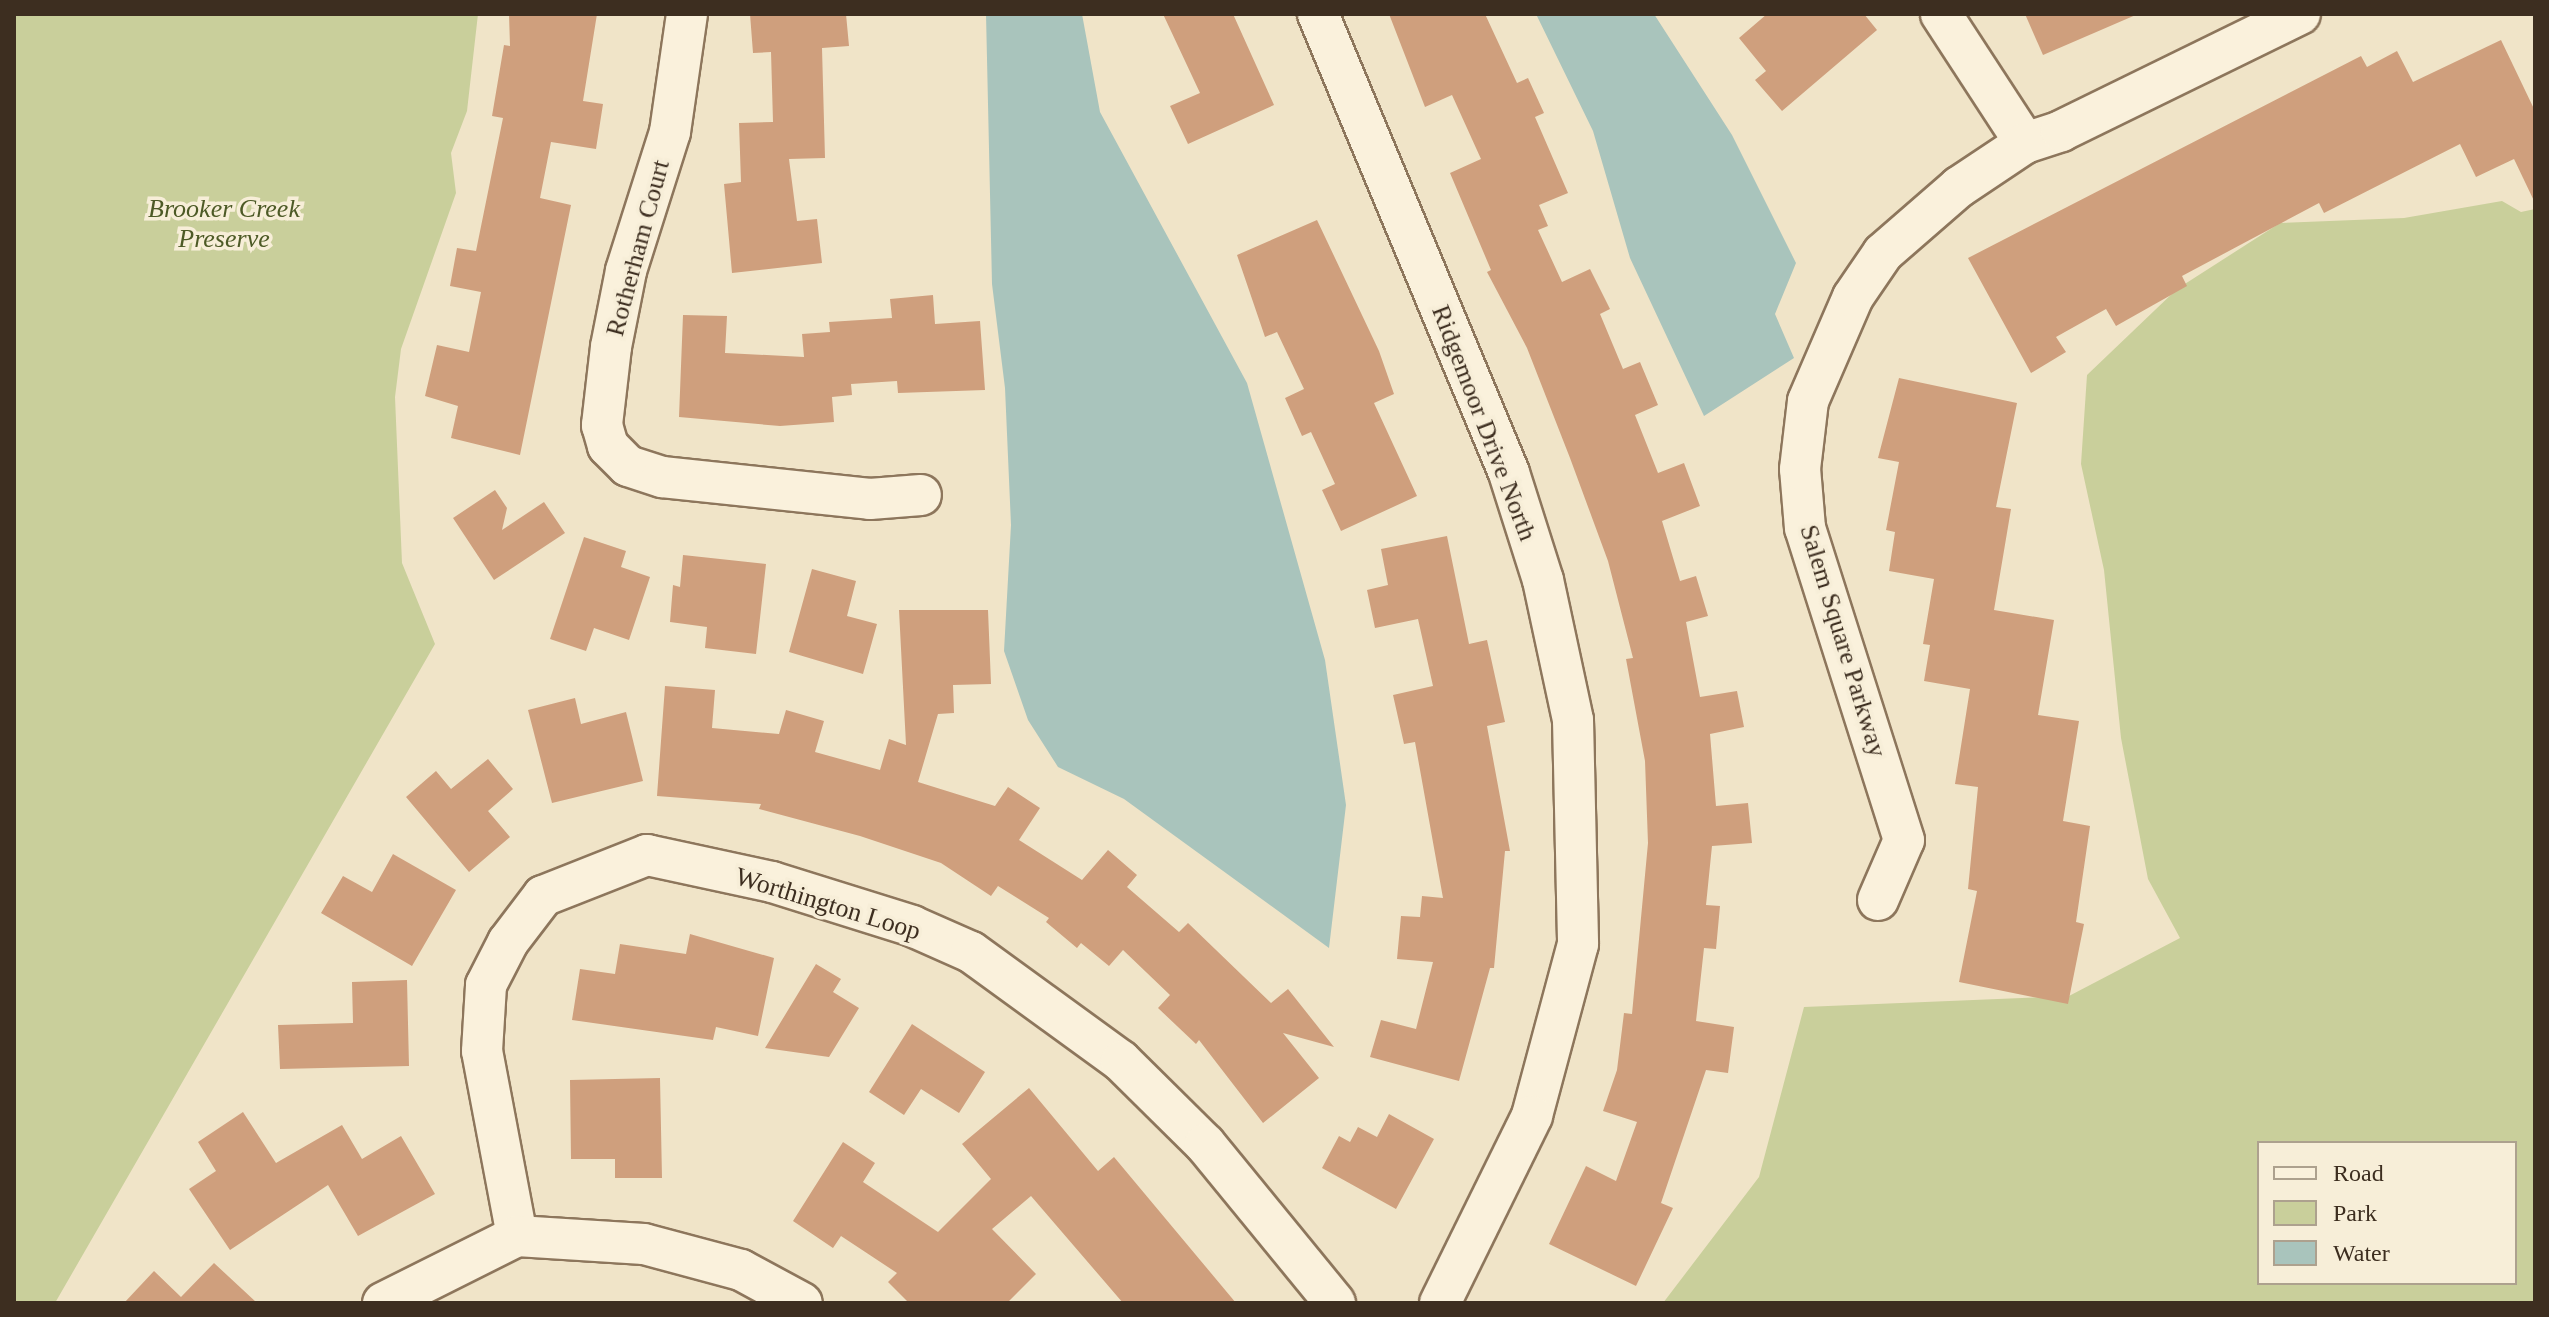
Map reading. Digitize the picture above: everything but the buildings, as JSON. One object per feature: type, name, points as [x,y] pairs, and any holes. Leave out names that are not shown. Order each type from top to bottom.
[{"type":"street","name":"Rotherham Court","points":[[687,14],[670,132],[626,271],[611,347],[602,425],[608,446],[628,466],[662,477],[870,499],[921,495]]},
{"type":"street","name":"Ridgemoor Drive North","points":[[1318,14],[1509,473],[1543,580],[1573,720],[1578,944],[1532,1116],[1440,1303]]},
{"type":"street","points":[[1941,14],[2025,143]]},
{"type":"street","name":"Salem Square Parkway","points":[[1878,900],[1904,840],[1805,528],[1800,469],[1808,401],[1853,297],[1883,253],[1959,187],[2025,143],[2061,131],[2300,14]]},
{"type":"street","name":"Worthington Loop","points":[[517,1236],[482,1051],[486,985],[508,942],[543,896],[647,855],[772,882],[912,926],[971,952],[1121,1061],[1205,1144],[1335,1303]]},
{"type":"street","points":[[383,1303],[517,1236],[644,1244],[741,1270],[802,1303]]},
{"type":"green space","name":"Brooker Creek Preserve","points":[[14,14],[478,14],[467,111],[451,153],[456,193],[401,349],[395,397],[402,563],[435,644],[55,1303],[14,1303]]},
{"type":"green space","points":[[2502,201],[2521,212],[2535,209],[2535,1303],[1663,1303],[1759,1177],[1804,1007],[2069,996],[2180,938],[2148,879],[2121,738],[2104,570],[2081,464],[2087,375],[2177,289],[2280,223],[2404,218]]},
{"type":"water","points":[[986,14],[1082,14],[1100,112],[1247,383],[1325,660],[1346,805],[1329,948],[1124,799],[1058,767],[1028,720],[1004,651],[1011,525],[1005,388],[992,284]]},
{"type":"water","points":[[1536,14],[1654,14],[1732,135],[1796,263],[1775,314],[1794,358],[1704,416],[1630,258],[1593,131]]}]
